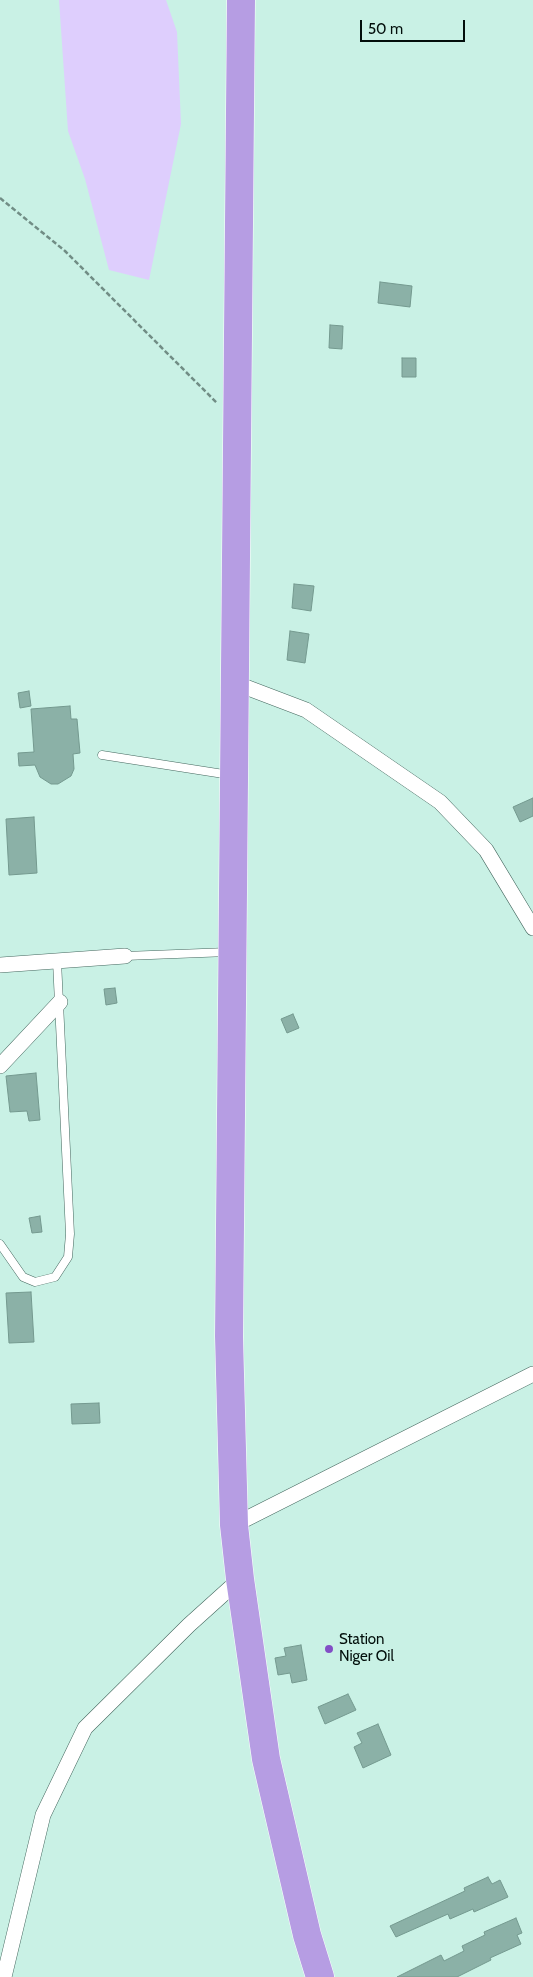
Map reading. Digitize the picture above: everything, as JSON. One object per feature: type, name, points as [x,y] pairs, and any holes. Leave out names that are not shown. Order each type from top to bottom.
[{"type":"highway","points":[[241,0],[229,1336],[234,1525],[266,1760],[307,1935],[320,1977]]},
{"type":"street","points":[[235,683],[306,710],[440,802],[486,850],[533,928]]},
{"type":"street","points":[[0,965],[125,956]]},
{"type":"street","points":[[0,1066],[60,1002]]},
{"type":"street","points":[[234,1525],[533,1374]]},
{"type":"street","points":[[4,1977],[43,1815],[85,1728],[189,1625],[240,1579]]},
{"type":"lane","points":[[102,755],[234,776]]},
{"type":"lane","points":[[125,956],[233,952]]},
{"type":"lane","points":[[0,1244],[24,1277],[35,1282],[55,1277],[68,1256],[70,1224],[58,961]]},
{"type":"path","points":[[0,198],[65,251],[217,403]]},
{"type":"shaded area","points":[[59,0],[166,0],[177,32],[181,124],[149,280],[109,270],[85,179],[68,131]]},
{"type":"building","points":[[380,282],[412,286],[410,307],[378,303]]},
{"type":"building","points":[[330,325],[343,326],[342,349],[329,348]]},
{"type":"building","points":[[402,358],[416,358],[416,377],[402,377]]},
{"type":"building","points":[[294,584],[314,586],[311,611],[292,608]]},
{"type":"building","points":[[290,631],[309,634],[305,663],[287,660]]},
{"type":"building","points":[[29,691],[31,706],[20,708],[18,693]]},
{"type":"building","points":[[70,706],[71,719],[77,719],[80,753],[73,754],[74,769],[71,776],[58,784],[51,784],[40,777],[35,765],[19,766],[18,753],[34,752],[31,709]]},
{"type":"building","points":[[533,798],[533,816],[520,822],[513,807]]},
{"type":"building","points":[[34,817],[37,873],[9,875],[6,819]]},
{"type":"building","points":[[115,988],[117,1003],[106,1005],[104,989]]},
{"type":"building","points":[[293,1014],[299,1028],[287,1033],[281,1019]]},
{"type":"building","points":[[36,1073],[40,1120],[29,1121],[27,1111],[10,1112],[6,1076]]},
{"type":"building","points":[[40,1216],[42,1232],[32,1233],[29,1218]]},
{"type":"building","points":[[31,1292],[34,1342],[9,1343],[6,1293]]},
{"type":"building","points":[[99,1403],[100,1423],[72,1424],[71,1404]]},
{"type":"building","points":[[301,1645],[307,1680],[292,1683],[290,1673],[278,1675],[275,1658],[286,1656],[284,1648]]},
{"type":"building","points":[[348,1694],[356,1710],[325,1724],[318,1707]]},
{"type":"building","points":[[378,1724],[391,1755],[363,1768],[354,1747],[362,1743],[357,1733]]},
{"type":"building","points":[[488,1877],[492,1884],[500,1880],[508,1897],[474,1912],[473,1909],[450,1919],[448,1914],[396,1937],[390,1926],[465,1891],[464,1888]]},
{"type":"building","points":[[516,1918],[522,1933],[517,1935],[521,1944],[490,1958],[491,1960],[457,1977],[397,1977],[441,1955],[444,1961],[464,1951],[462,1946],[485,1935],[484,1932]]},
{"type":"place","name":"Station Niger Oil","points":[[329,1649]]}]
